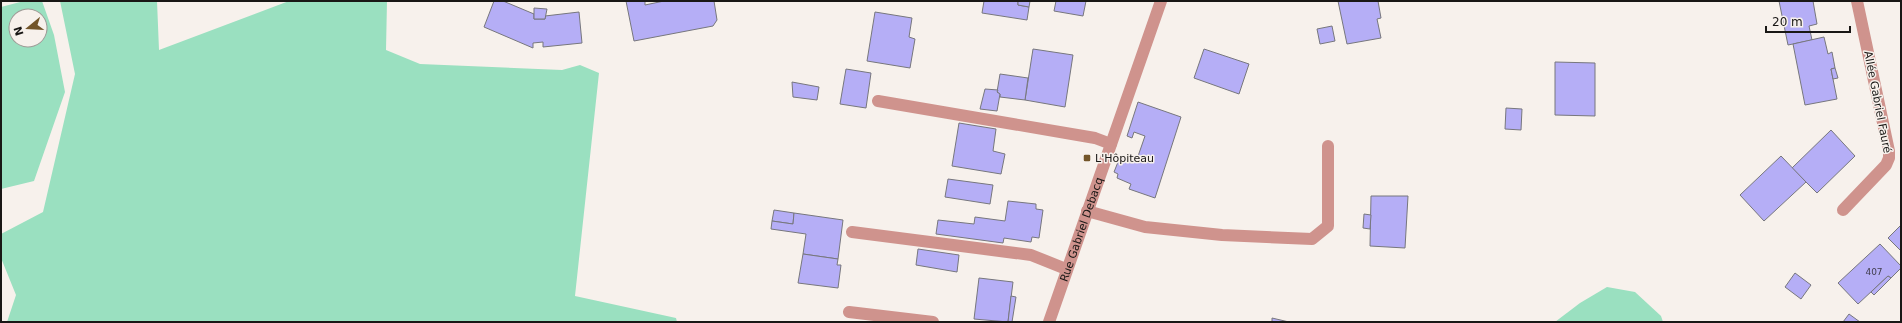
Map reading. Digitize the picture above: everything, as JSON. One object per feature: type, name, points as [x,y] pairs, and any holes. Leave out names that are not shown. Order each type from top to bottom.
[{"type":"street","name":"Rue Gabriel Debacq","points":[[1049,322],[1066,269],[1161,1]]},
{"type":"street","name":"Allée Gabriel Fauré","points":[[1844,210],[1886,165],[1889,158],[1889,151],[1874,74],[1857,1]]},
{"type":"street","points":[[878,101],[1095,138],[1111,144]]},
{"type":"street","points":[[1087,211],[1145,227],[1222,235],[1312,239],[1328,226],[1328,146]]},
{"type":"street","points":[[852,232],[1031,255],[1066,269]]},
{"type":"street","points":[[849,312],[933,322]]},
{"type":"green space","points":[[24,1],[42,1],[44,8],[8,8],[8,48],[48,48],[48,18],[54,35],[65,92],[34,181],[1,189],[1,7]]},
{"type":"green space","points":[[60,1],[157,1],[159,50],[289,1],[387,1],[386,50],[420,64],[562,70],[580,65],[599,73],[575,296],[676,318],[677,322],[7,322],[16,295],[1,258],[1,234],[43,212],[75,74]]},
{"type":"green space","points":[[1607,287],[1635,292],[1661,316],[1663,322],[1555,322],[1580,303]]},
{"type":"building","points":[[494,1],[503,1],[534,14],[534,19],[545,19],[545,16],[579,12],[582,43],[543,47],[543,42],[533,43],[533,48],[484,27]]},
{"type":"building","points":[[626,1],[645,1],[645,5],[664,1],[714,1],[717,20],[713,26],[634,41]]},
{"type":"building","points":[[984,1],[1018,1],[1018,5],[1029,7],[1027,20],[982,13]]},
{"type":"building","points":[[1018,1],[1030,1],[1029,7],[1018,5]]},
{"type":"building","points":[[1056,1],[1086,1],[1083,16],[1054,11]]},
{"type":"building","points":[[1338,1],[1378,1],[1381,18],[1377,19],[1381,38],[1347,44]]},
{"type":"building","points":[[1779,1],[1813,1],[1817,24],[1809,26],[1812,40],[1788,45]]},
{"type":"building","points":[[534,8],[547,9],[545,19],[534,19]]},
{"type":"building","points":[[875,12],[912,18],[909,37],[915,39],[910,68],[867,61]]},
{"type":"building","points":[[1332,26],[1335,41],[1320,44],[1317,29]]},
{"type":"building","points":[[1824,37],[1828,54],[1832,52],[1835,68],[1831,69],[1837,99],[1805,105],[1793,44]]},
{"type":"building","points":[[1033,49],[1073,55],[1065,107],[1025,100]]},
{"type":"building","points":[[1204,49],[1249,64],[1239,94],[1194,78]]},
{"type":"building","points":[[1555,62],[1595,63],[1595,116],[1555,115]]},
{"type":"building","points":[[1835,68],[1838,78],[1833,79],[1831,69]]},
{"type":"building","points":[[846,69],[871,73],[866,108],[840,104]]},
{"type":"building","points":[[1000,74],[1028,78],[1025,100],[1000,97],[1000,94],[997,92]]},
{"type":"building","points":[[792,82],[819,87],[817,100],[793,97]]},
{"type":"building","points":[[985,89],[998,90],[997,92],[1000,94],[997,111],[980,109]]},
{"type":"building","points":[[1138,102],[1181,117],[1155,198],[1129,189],[1131,184],[1117,178],[1118,174],[1114,172],[1120,157],[1136,162],[1145,136],[1134,132],[1132,138],[1127,136]]},
{"type":"building","points":[[1506,108],[1522,109],[1521,130],[1505,129]]},
{"type":"building","points":[[959,123],[996,129],[993,151],[1005,154],[1001,174],[952,166]]},
{"type":"building","points":[[1831,130],[1855,156],[1817,193],[1792,168]]},
{"type":"building","points":[[1781,156],[1806,182],[1764,221],[1740,195]]},
{"type":"building","points":[[948,179],[993,185],[990,204],[945,197]]},
{"type":"building","points":[[1371,196],[1408,196],[1405,248],[1370,246]]},
{"type":"building","points":[[1008,201],[1036,204],[1036,209],[1043,210],[1039,238],[1032,237],[1031,242],[1004,238],[1003,243],[936,234],[938,220],[974,224],[975,217],[1005,221]]},
{"type":"building","points":[[774,210],[794,213],[793,224],[772,221]]},
{"type":"building","points":[[794,213],[843,220],[838,259],[803,254],[806,234],[771,229],[772,221],[793,224]]},
{"type":"building","points":[[1364,214],[1371,215],[1370,229],[1363,228]]},
{"type":"building","points":[[1901,225],[1901,251],[1888,238]]},
{"type":"building","points":[[1880,244],[1901,266],[1901,268],[1891,278],[1888,276],[1858,304],[1838,283]]},
{"type":"building","points":[[918,249],[959,255],[957,272],[916,265]]},
{"type":"building","points":[[803,254],[838,259],[837,265],[841,265],[838,288],[798,283]]},
{"type":"building","points":[[1795,273],[1811,285],[1801,299],[1785,287]]},
{"type":"building","points":[[1888,276],[1891,278],[1874,295],[1871,292]]},
{"type":"building","points":[[979,278],[1013,282],[1008,322],[974,319]]},
{"type":"building","points":[[1011,296],[1016,297],[1012,322],[1008,322]]},
{"type":"building","points":[[1849,314],[1860,322],[1843,322]]},
{"type":"building","points":[[1272,318],[1289,322],[1272,322]]},
{"type":"place","name":"L'Hôpiteau","points":[[1087,158]]}]
